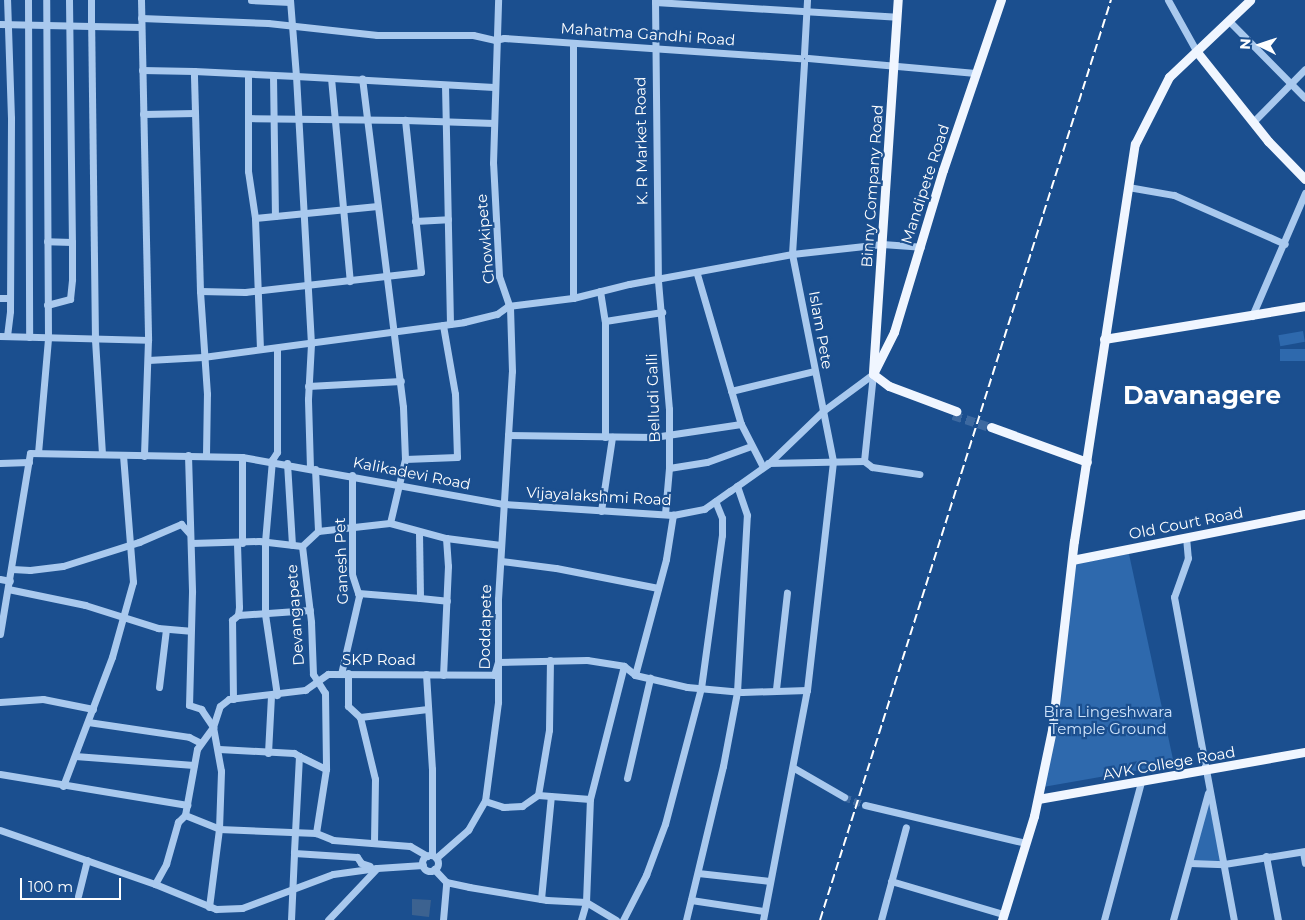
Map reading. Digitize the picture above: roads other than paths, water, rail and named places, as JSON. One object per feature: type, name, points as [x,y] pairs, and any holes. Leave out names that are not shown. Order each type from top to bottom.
[{"type":"main road","name":"Binny Company Road","points":[[872,376],[898,0]]},
{"type":"main road","name":"Mandipete Road","points":[[872,376],[894,332],[975,73],[1001,0]]},
{"type":"main road","points":[[1002,917],[1038,799],[1052,730],[1072,560],[1135,144],[1169,77],[1250,0]]},
{"type":"main road","points":[[1197,52],[1253,122],[1304,178]]},
{"type":"main road","points":[[1104,339],[1305,306]]},
{"type":"main road","points":[[872,376],[889,386],[955,413]]},
{"type":"main road","points":[[992,425],[1088,460]]},
{"type":"main road","name":"Old Court Road","points":[[1072,560],[1305,514]]},
{"type":"main road","name":"AVK College Road","points":[[1038,799],[1305,752]]},
{"type":"street","points":[[7,0],[10,298],[3,336],[148,340]]},
{"type":"street","points":[[28,0],[29,337]]},
{"type":"street","points":[[0,634],[30,453],[38,453],[48,338],[46,0]]},
{"type":"street","points":[[47,305],[70,299],[72,242],[69,0]]},
{"type":"street","points":[[91,0],[95,340],[102,454]]},
{"type":"street","points":[[140,0],[148,340],[144,456]]},
{"type":"street","points":[[251,0],[290,1],[308,286],[311,344],[308,386],[318,530]]},
{"type":"street","name":"Chowkipete","points":[[498,0],[495,40],[494,123],[499,276],[508,306],[512,371],[504,504]]},
{"type":"street","name":"Islam Pete","points":[[763,920],[794,768],[807,690],[833,461],[792,254],[807,0]]},
{"type":"street","points":[[1168,0],[1197,52]]},
{"type":"street","points":[[655,1],[897,18]]},
{"type":"street","name":"K. R Market Road","points":[[655,1],[658,281]]},
{"type":"street","name":"Mahatma Gandhi Road","points":[[141,18],[292,25],[377,35],[473,35],[495,40],[654,47],[975,73]]},
{"type":"street","points":[[1229,21],[1305,98]]},
{"type":"street","points":[[0,24],[141,27]]},
{"type":"street","points":[[573,43],[573,298]]},
{"type":"street","points":[[1253,122],[1305,69]]},
{"type":"street","points":[[142,70],[362,79],[494,87]]},
{"type":"street","points":[[194,71],[200,291],[203,357],[208,394],[206,455]]},
{"type":"street","points":[[248,75],[248,171],[255,218],[256,290],[260,349]]},
{"type":"street","points":[[272,75],[275,216]]},
{"type":"street","points":[[331,78],[350,281]]},
{"type":"street","points":[[362,79],[392,332],[396,335],[401,381],[405,459],[397,484],[390,523]]},
{"type":"street","points":[[405,459],[457,457],[455,394],[446,325],[448,219],[445,85]]},
{"type":"street","points":[[143,114],[195,113]]},
{"type":"street","points":[[248,118],[494,123]]},
{"type":"street","points":[[200,291],[256,290],[308,286],[421,272],[405,120]]},
{"type":"street","points":[[1252,316],[1285,244],[1305,191],[1304,178]]},
{"type":"street","points":[[1128,187],[1174,194],[1285,244]]},
{"type":"street","points":[[255,218],[377,206]]},
{"type":"street","points":[[415,221],[448,219]]},
{"type":"street","points":[[47,241],[72,242]]},
{"type":"street","points":[[148,360],[203,357],[446,325],[497,314],[508,306],[573,298],[600,291],[697,274],[792,254],[882,244],[920,247]]},
{"type":"street","points":[[697,274],[741,424],[751,446],[766,465],[864,461],[872,467],[919,474]]},
{"type":"street","name":"Belludi Galli","points":[[635,674],[658,588],[669,514],[669,436],[662,312],[658,281]]},
{"type":"street","points":[[600,291],[605,321],[608,437],[601,511]]},
{"type":"street","points":[[0,298],[10,298]]},
{"type":"street","points":[[605,321],[662,312]]},
{"type":"street","points":[[268,753],[274,695],[265,614],[265,542],[272,460],[277,452],[277,348]]},
{"type":"street","points":[[731,390],[814,371]]},
{"type":"street","points":[[864,461],[872,376]]},
{"type":"street","name":"Vijayalakshmi Road","points":[[504,504],[669,514],[704,509],[766,465],[823,411],[872,376]]},
{"type":"street","points":[[308,386],[401,381]]},
{"type":"street","points":[[508,435],[669,436],[741,424]]},
{"type":"street","points":[[669,468],[707,462],[751,446]]},
{"type":"street","name":"Kalikadevi Road","points":[[38,453],[144,456],[206,455],[272,460],[504,504]]},
{"type":"street","points":[[63,786],[125,618],[133,582],[132,544],[123,455]]},
{"type":"street","points":[[188,455],[189,533],[191,543],[189,705],[201,709],[213,727],[219,749],[219,829],[209,906]]},
{"type":"street","points":[[238,615],[242,457]]},
{"type":"street","points":[[0,463],[29,462]]},
{"type":"street","points":[[288,463],[292,545]]},
{"type":"street","name":"Ganesh Pet","points":[[352,476],[352,574],[358,593],[344,674],[348,706],[360,717],[375,779],[374,843]]},
{"type":"street","points":[[686,920],[723,766],[736,692],[746,515],[737,486]]},
{"type":"street","points":[[623,920],[646,875],[665,824],[701,688],[722,536],[722,518],[715,501]]},
{"type":"street","name":"Doddapete","points":[[485,801],[494,749],[500,561],[504,504]]},
{"type":"street","points":[[191,543],[265,542],[302,546],[318,530],[390,523],[419,533],[501,545]]},
{"type":"street","points":[[12,568],[30,570],[63,566],[132,544],[181,524],[189,533]]},
{"type":"street","points":[[419,533],[420,598]]},
{"type":"street","points":[[1186,537],[1188,558],[1174,597],[1204,771],[1234,920]]},
{"type":"street","points":[[443,675],[447,601],[446,538]]},
{"type":"street","name":"Devangapete","points":[[302,546],[316,682],[325,693],[326,769],[316,833]]},
{"type":"street","points":[[500,561],[556,568],[658,588]]},
{"type":"street","points":[[0,579],[9,585],[85,605],[125,618],[166,629],[190,631]]},
{"type":"street","points":[[358,593],[447,601]]},
{"type":"street","points":[[776,689],[787,593]]},
{"type":"street","points":[[155,884],[166,864],[178,822],[184,815],[194,765],[201,743],[213,727],[220,706],[233,699],[232,620],[238,615],[310,610]]},
{"type":"street","points":[[159,687],[166,629]]},
{"type":"street","points":[[538,795],[549,730],[550,660]]},
{"type":"street","points":[[498,662],[587,660],[624,666],[635,674],[701,688],[736,692],[776,689],[807,690]]},
{"type":"street","name":"SKP Road","points":[[233,699],[305,690],[328,674],[494,675],[498,662]]},
{"type":"street","points":[[581,920],[586,902],[590,799],[624,666]]},
{"type":"street","points":[[426,674],[432,768],[432,856],[434,869],[446,882],[541,900],[586,902],[616,920]]},
{"type":"street","points":[[628,778],[650,678]]},
{"type":"street","points":[[0,702],[43,699],[93,709]]},
{"type":"street","points":[[360,717],[428,709]]},
{"type":"street","points":[[88,722],[189,737],[201,743]]},
{"type":"street","points":[[219,749],[294,753],[326,769]]},
{"type":"street","points":[[75,756],[194,765]]},
{"type":"street","points":[[291,920],[299,756]]},
{"type":"street","points":[[794,768],[844,797]]},
{"type":"street","points":[[0,774],[63,786],[187,805]]},
{"type":"street","points":[[1104,920],[1141,782]]},
{"type":"street","points":[[1173,920],[1190,863],[1208,790]]},
{"type":"street","points":[[0,830],[155,884],[216,910],[242,908],[333,874],[422,864],[468,830],[485,801],[503,807],[522,806],[538,795],[590,799]]},
{"type":"street","points":[[541,900],[551,796]]},
{"type":"street","points":[[865,805],[1026,843]]},
{"type":"street","points":[[184,815],[219,829],[316,833],[332,840],[410,846],[432,856]]},
{"type":"street","points":[[881,920],[906,827]]},
{"type":"street","points":[[1190,863],[1224,864],[1304,851],[1305,863]]},
{"type":"street","points":[[294,853],[357,857],[361,863],[377,868]]},
{"type":"street","points":[[1266,856],[1278,920]]},
{"type":"street","points":[[78,896],[87,860]]},
{"type":"street","points":[[422,864],[427,870],[434,869]]},
{"type":"street","points":[[328,920],[377,868]]},
{"type":"street","points":[[698,873],[770,881]]},
{"type":"street","points":[[891,881],[1002,917]]},
{"type":"street","points":[[443,920],[446,882]]},
{"type":"street","points":[[691,900],[764,911]]},
{"type":"tunnel","points":[[953,415],[991,427]]},
{"type":"tunnel","points":[[844,797],[865,805]]},
{"type":"railway","points":[[820,920],[1111,0]]},
{"type":"district","name":"Davanagere","points":[[1202,395]]},
{"type":"park label","name":"Bira Lingeshwara Temple Ground","points":[[1108,720]]}]
